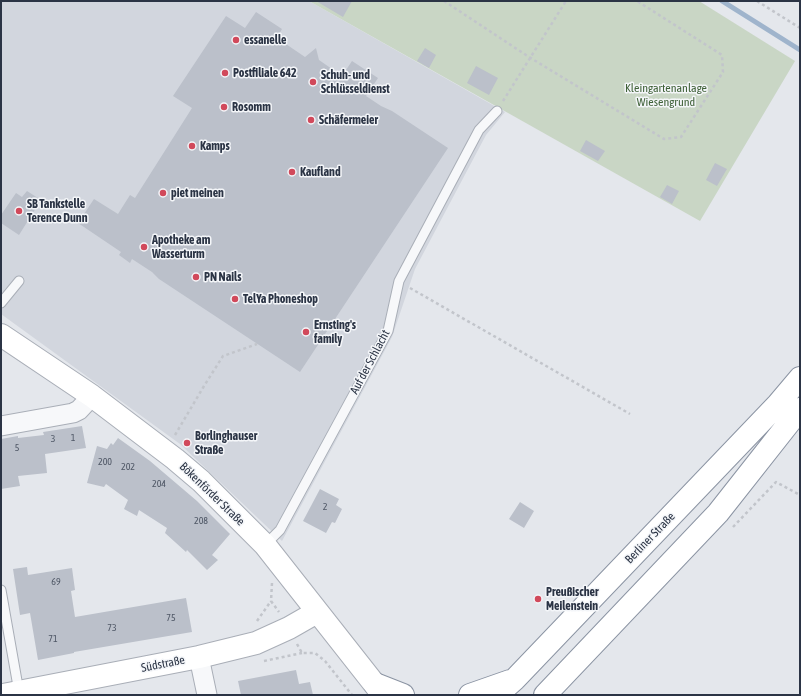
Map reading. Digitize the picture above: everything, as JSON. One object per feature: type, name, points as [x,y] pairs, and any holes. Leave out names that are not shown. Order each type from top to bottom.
[{"type":"main road","name":"Bökenförder Straße","points":[[1,335],[92,396],[165,451],[201,481],[265,545],[379,689]]},
{"type":"main road","name":"Berliner Straße","points":[[497,695],[515,679],[773,410],[800,378]]},
{"type":"main road","points":[[545,695],[718,513],[800,409]]},
{"type":"main road","name":"Südstraße","points":[[13,694],[199,657],[256,643],[289,628],[317,612]]},
{"type":"main road","points":[[470,695],[515,679]]},
{"type":"main road","points":[[379,689],[403,695]]},
{"type":"street","points":[[1,426],[73,413],[79,410],[92,396]]},
{"type":"street","points":[[199,657],[207,695]]},
{"type":"lane","name":"Auf der Schlacht","points":[[265,545],[280,530],[388,331],[399,281],[479,130],[497,111]]},
{"type":"lane","points":[[1,303],[19,281]]},
{"type":"lane","points":[[1,590],[13,694]]},
{"type":"path","points":[[444,1],[530,57],[664,140],[681,137],[723,72],[722,55],[637,1]]},
{"type":"path","points":[[497,111],[566,1]]},
{"type":"path","points":[[757,1],[800,28]]},
{"type":"path","points":[[399,281],[630,414]]},
{"type":"path","points":[[165,451],[223,356],[257,344]]},
{"type":"path","points":[[728,532],[776,482],[800,495]]},
{"type":"shaded area","points":[[309,1],[505,112],[486,135],[415,269],[392,337],[282,541],[180,444],[1,314],[1,2]]},
{"type":"green space","name":"Kleingartenanlage Wiesengrund","points":[[309,1],[699,1],[795,61],[700,221]]},
{"type":"building","points":[[316,1],[352,1],[343,17]]},
{"type":"building","name":"Kaufland","points":[[256,12],[282,29],[277,38],[305,57],[316,48],[319,60],[342,76],[352,61],[378,78],[366,96],[392,111],[448,148],[300,372],[159,279],[152,272],[132,259],[130,263],[119,255],[121,252],[78,223],[94,199],[118,214],[130,195],[135,198],[192,108],[173,96],[226,16],[245,28]]},
{"type":"building","points":[[425,48],[436,55],[429,68],[417,61]]},
{"type":"building","points":[[476,66],[498,78],[489,95],[467,83]]},
{"type":"building","points":[[586,140],[605,151],[598,161],[580,151]]},
{"type":"building","points":[[715,163],[727,169],[717,186],[706,180]]},
{"type":"building","points":[[667,185],[679,191],[672,204],[660,197]]},
{"type":"building","name":"SB Tankstelle Terence Dunn","points":[[27,191],[41,200],[19,235],[1,223],[1,215],[16,193],[22,197]]},
{"type":"building","points":[[82,426],[86,448],[45,454],[47,473],[18,476],[20,486],[1,489],[1,439],[18,436],[18,438],[44,435],[43,432]]},
{"type":"building","points":[[118,438],[150,461],[197,501],[230,534],[212,555],[218,560],[207,570],[187,550],[186,552],[165,533],[167,528],[139,510],[137,516],[124,509],[128,500],[106,484],[104,487],[87,483],[97,446],[107,449],[111,443],[113,445]]},
{"type":"building","points":[[320,489],[339,499],[336,505],[342,509],[335,523],[332,522],[326,533],[303,521]]},
{"type":"building","points":[[520,502],[534,511],[524,528],[509,519]]},
{"type":"building","points":[[27,567],[28,575],[72,568],[75,590],[71,591],[75,617],[186,598],[192,632],[74,652],[38,660],[30,613],[20,615],[13,569]]},
{"type":"building","points":[[296,670],[299,684],[310,682],[313,695],[241,695],[238,681]]},
{"type":"waterway","points":[[722,1],[800,50]]},
{"type":"place","name":"essanelle","points":[[236,40]]},
{"type":"place","name":"Postfiliale 642","points":[[225,73]]},
{"type":"place","name":"Schuh- und Schlüsseldienst","points":[[313,82]]},
{"type":"place","name":"Rosomm","points":[[224,107]]},
{"type":"place","name":"Schäfermeier","points":[[311,120]]},
{"type":"place","name":"Kamps","points":[[192,146]]},
{"type":"place","name":"Kaufland","points":[[292,172]]},
{"type":"place","name":"piet meinen","points":[[163,193]]},
{"type":"place","name":"SB Tankstelle Terence Dunn","points":[[19,211]]},
{"type":"place","name":"Apotheke am Wasserturm","points":[[144,247]]},
{"type":"place","name":"PN Nails","points":[[196,277]]},
{"type":"place","name":"TelYa Phoneshop","points":[[235,299]]},
{"type":"place","name":"Ernsting's family","points":[[306,332]]},
{"type":"place","name":"Borlinghauser Straße","points":[[187,443]]},
{"type":"place","name":"Preußischer Meilenstein","points":[[538,599]]}]
